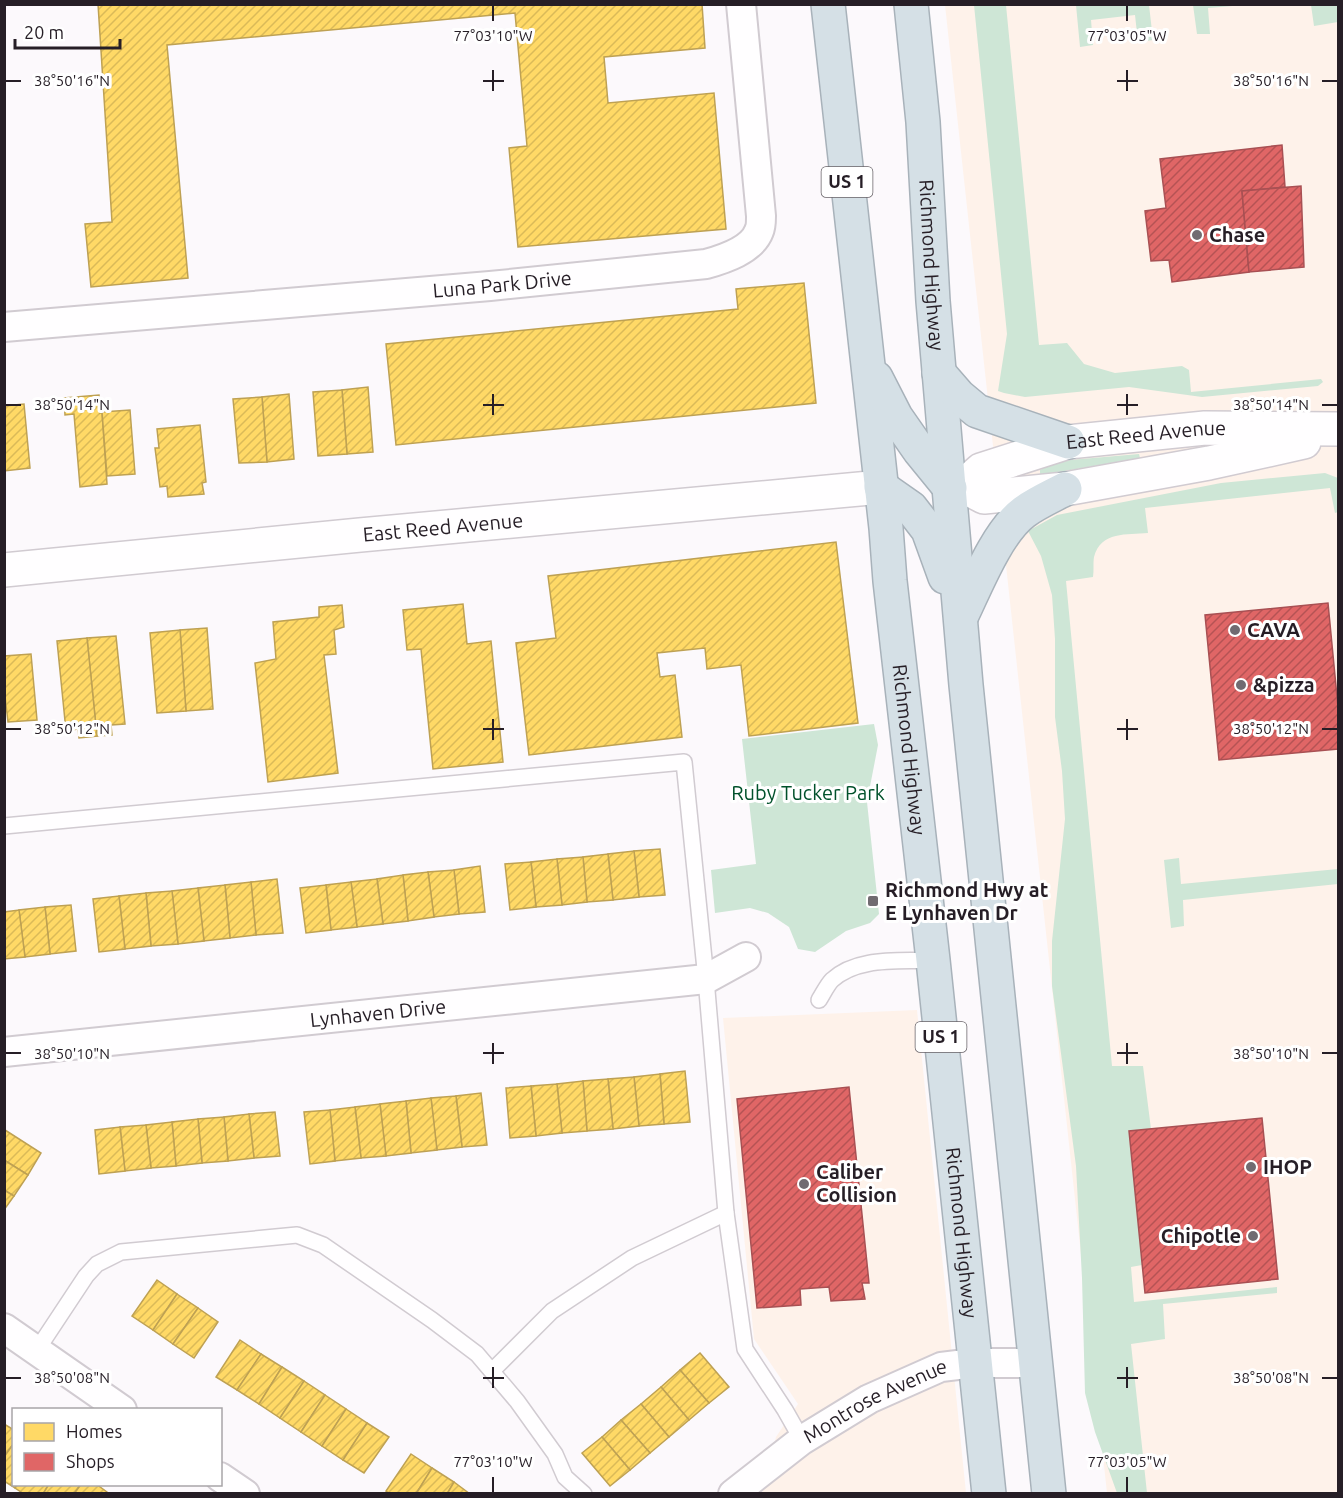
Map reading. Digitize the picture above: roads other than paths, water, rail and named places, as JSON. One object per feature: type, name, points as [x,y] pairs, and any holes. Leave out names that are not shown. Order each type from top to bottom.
[{"type":"highway","name":"Richmond Highway","points":[[828,4],[989,1494]]},
{"type":"highway","name":"Richmond Highway","points":[[911,4],[923,122],[939,374],[957,487],[960,619],[1049,1494]]},
{"type":"highway","points":[[866,359],[896,417],[919,450],[957,487],[926,499],[886,528]]},
{"type":"highway","points":[[939,374],[959,396],[977,411],[1068,442]]},
{"type":"highway","points":[[943,408],[919,450],[881,487],[911,508],[928,530],[960,619]]},
{"type":"highway","points":[[960,619],[1005,530],[1024,512],[1065,489]]},
{"type":"street","name":"Luna Park Drive","points":[[4,327],[490,286],[706,264],[731,256],[753,241],[760,230],[761,216],[741,4]]},
{"type":"street","name":"East Reed Avenue","points":[[957,487],[981,470],[1068,442],[1205,428],[1338,429]]},
{"type":"street","name":"East Reed Avenue","points":[[957,487],[984,497],[1065,489],[1209,463],[1338,435]]},
{"type":"street","name":"East Reed Avenue","points":[[4,570],[881,487]]},
{"type":"street","name":"Lynhaven Drive","points":[[4,1052],[706,979],[746,957]]},
{"type":"street","points":[[4,1328],[119,1408]]},
{"type":"street","name":"Montrose Avenue","points":[[733,1494],[802,1440],[869,1399],[941,1367],[974,1363],[1036,1363]]},
{"type":"street","points":[[222,1478],[245,1494]]},
{"type":"lane","points":[[4,826],[684,762],[726,1213],[745,1349],[802,1440]]},
{"type":"lane","points":[[819,1000],[831,981],[849,969],[869,963],[933,960]]},
{"type":"lane","points":[[492,1371],[552,1311],[632,1258],[726,1213]]},
{"type":"lane","points":[[37,1350],[97,1263],[121,1252],[297,1236],[323,1245],[477,1354],[517,1401],[555,1454],[565,1477],[584,1494]]},
{"type":"place","name":"Chase","points":[[1197,235]]},
{"type":"place","name":"CAVA","points":[[1235,630]]},
{"type":"place","name":"&pizza","points":[[1241,685]]},
{"type":"place","name":"Richmond Hwy at E Lynhaven Dr","points":[[873,901]]},
{"type":"place","name":"IHOP","points":[[1251,1167]]},
{"type":"place","name":"Caliber Collision","points":[[804,1184]]},
{"type":"place","name":"Chipotle","points":[[1253,1236]]},
{"type":"park label","name":"Ruby Tucker Park","points":[[808,793]]}]
